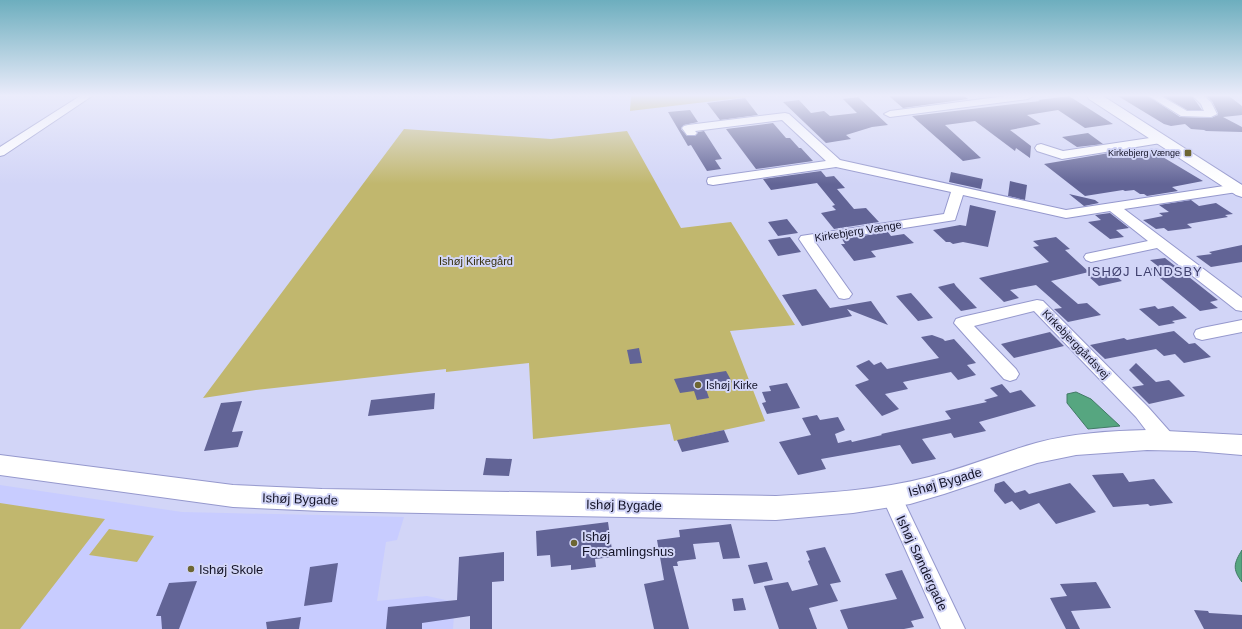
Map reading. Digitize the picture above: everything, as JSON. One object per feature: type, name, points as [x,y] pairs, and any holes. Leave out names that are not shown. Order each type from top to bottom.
[{"type":"street","points":[[0,152],[41,125]]},
{"type":"street","points":[[691,133],[688,128],[709,125]]},
{"type":"street","points":[[795,125],[836,163]]},
{"type":"street","points":[[1140,125],[1239,190]]},
{"type":"street","points":[[1041,148],[1062,155],[1163,140]]},
{"type":"street","points":[[713,181],[825,166],[836,163],[1066,214],[1239,190]]},
{"type":"street","name":"Kirkebjerg Vænge","points":[[844,294],[806,239],[950,217],[958,191]]},
{"type":"street","points":[[1114,208],[1242,306]]},
{"type":"street","points":[[1091,257],[1160,243]]},
{"type":"street","name":"Kirkebjerggårdsvej","points":[[1010,374],[962,323],[1037,305],[1156,426],[1165,440]]},
{"type":"street","points":[[1202,334],[1242,326]]},
{"type":"street","name":"Ishøj Bygade","points":[[0,465],[233,496],[316,500],[776,508],[838,505],[892,497],[930,488],[1052,450],[1110,442],[1165,440],[1239,448]]},
{"type":"street","name":"Ishøj Søndergade","points":[[892,497],[953,629]]},
{"type":"shaded area","points":[[1076,392],[1091,399],[1120,426],[1088,429],[1067,403],[1067,394]]},
{"type":"shaded area","name":"Ishøj Skole","points":[[0,485],[182,512],[404,517],[397,540],[386,542],[377,601],[427,596],[455,602],[453,629],[0,629]]},
{"type":"shaded area","points":[[1242,550],[1242,582],[1235,570],[1235,566]]},
{"type":"green space","name":"Ishøj Kirkegård","points":[[404,129],[551,139],[627,131],[681,228],[731,222],[795,325],[730,331],[765,421],[674,441],[670,424],[533,439],[529,363],[446,372],[446,369],[256,390],[203,398]]},
{"type":"green space","points":[[0,503],[105,519],[20,629],[0,629]]},
{"type":"green space","points":[[109,529],[154,536],[137,562],[89,555]]},
{"type":"building","points":[[676,125],[684,125],[681,129],[687,136],[695,136],[698,132],[704,131],[722,159],[715,160],[721,169],[707,171],[691,145],[688,146]]},
{"type":"building","points":[[755,125],[775,125],[786,138],[790,138],[813,161],[756,169],[726,129]]},
{"type":"building","points":[[807,125],[885,125],[872,127],[846,135],[851,139],[826,143]]},
{"type":"building","points":[[923,125],[945,125],[981,158],[963,161]]},
{"type":"building","points":[[981,125],[1034,125],[1010,130],[1031,146],[1030,158],[1016,148],[1015,151]]},
{"type":"building","points":[[1081,125],[1104,125],[1085,128]]},
{"type":"building","points":[[1187,125],[1239,125],[1242,127],[1242,132],[1206,131],[1191,129]]},
{"type":"building","points":[[1088,133],[1103,144],[1077,147],[1062,137]]},
{"type":"building","points":[[1151,150],[1203,181],[1172,187],[1178,191],[1147,196],[1134,190],[1123,190],[1085,196],[1044,164],[1115,152],[1119,155]]},
{"type":"building","points":[[821,171],[826,177],[834,176],[845,188],[837,189],[854,209],[866,208],[879,222],[834,229],[821,213],[836,210],[832,206],[835,205],[817,183],[771,190],[763,179]]},
{"type":"building","points":[[951,172],[983,179],[981,189],[949,182]]},
{"type":"building","points":[[1010,181],[1027,185],[1025,200],[1008,196]]},
{"type":"building","points":[[1069,194],[1095,200],[1099,203],[1084,206]]},
{"type":"building","points":[[1191,200],[1199,206],[1216,203],[1233,214],[1225,215],[1228,217],[1187,224],[1192,228],[1168,231],[1164,228],[1156,229],[1143,220],[1163,216],[1159,213],[1169,212],[1159,205]]},
{"type":"building","points":[[970,205],[996,211],[988,247],[963,242],[953,244],[946,242],[933,230],[960,225],[966,226]]},
{"type":"building","points":[[1110,213],[1129,228],[1116,230],[1124,237],[1110,239],[1088,222],[1101,220],[1095,215]]},
{"type":"building","points":[[787,219],[798,233],[778,236],[768,222]]},
{"type":"building","points":[[888,232],[891,236],[904,234],[914,243],[871,251],[876,257],[854,261],[841,244],[845,244],[842,239]]},
{"type":"building","points":[[790,237],[801,252],[778,256],[768,240]]},
{"type":"building","points":[[1056,237],[1070,249],[1065,250],[1089,272],[1051,281],[1078,304],[1087,303],[1101,315],[1068,322],[1054,309],[1062,308],[1036,285],[1010,290],[1019,298],[1004,302],[979,278],[1049,262],[1033,247],[1039,246],[1033,241]]},
{"type":"building","points":[[1242,245],[1242,262],[1211,267],[1196,256],[1212,254],[1209,252]]},
{"type":"building","points":[[1165,258],[1218,300],[1210,302],[1218,308],[1200,311],[1149,269],[1159,267],[1150,260]]},
{"type":"building","points":[[1110,271],[1122,281],[1099,286],[1087,275]]},
{"type":"building","points":[[954,283],[977,308],[961,311],[938,287]]},
{"type":"building","points":[[816,289],[830,308],[871,301],[888,325],[847,309],[852,316],[802,326],[782,295]]},
{"type":"building","points":[[911,293],[933,318],[918,321],[896,296]]},
{"type":"building","points":[[1155,306],[1158,309],[1173,306],[1187,318],[1172,321],[1175,323],[1159,326],[1139,309]]},
{"type":"building","points":[[1174,331],[1189,344],[1195,343],[1211,357],[1184,363],[1175,354],[1164,356],[1156,349],[1105,359],[1090,345],[1124,338],[1127,340]]},
{"type":"building","points":[[1050,332],[1064,346],[1014,358],[1001,344]]},
{"type":"building","points":[[932,335],[945,341],[954,339],[976,363],[967,365],[976,375],[958,380],[951,372],[903,382],[908,389],[885,394],[899,409],[882,416],[855,385],[869,380],[856,366],[869,360],[874,365],[881,362],[887,369],[939,358],[921,337]]},
{"type":"building","points":[[639,348],[642,363],[630,364],[627,350]]},
{"type":"building","points":[[1136,363],[1156,382],[1169,380],[1185,396],[1149,404],[1132,387],[1144,385],[1129,370]]},
{"type":"building","name":"Ishøj Kirke","points":[[726,371],[732,382],[706,389],[709,398],[697,400],[694,391],[680,393],[674,379]]},
{"type":"building","points":[[787,383],[800,408],[767,414],[762,403],[766,402],[762,392],[771,391],[769,386]]},
{"type":"building","points":[[1002,384],[1010,393],[1021,390],[1036,406],[979,422],[986,431],[954,438],[951,433],[922,439],[936,459],[912,464],[900,445],[821,459],[826,469],[798,475],[779,442],[811,435],[802,418],[817,415],[820,420],[838,417],[845,430],[835,434],[838,443],[851,440],[852,442],[882,435],[881,434],[951,419],[945,411],[987,402],[984,400],[998,396],[990,388]]},
{"type":"building","points":[[435,393],[434,409],[368,416],[371,400]]},
{"type":"building","points":[[242,401],[232,432],[243,431],[238,447],[204,451],[221,403]]},
{"type":"building","points":[[724,430],[729,442],[682,452],[677,440]]},
{"type":"building","points":[[486,458],[512,459],[509,476],[483,475]]},
{"type":"building","points":[[1123,473],[1129,482],[1154,479],[1173,503],[1150,506],[1148,504],[1113,507],[1092,475]]},
{"type":"building","points":[[1004,481],[1015,493],[1025,490],[1029,494],[1070,483],[1096,512],[1056,524],[1039,503],[1020,510],[1012,501],[1005,504],[994,491],[995,484]]},
{"type":"building","name":"Ishøj Forsamlingshus","points":[[608,522],[613,557],[595,559],[596,567],[571,570],[571,565],[551,567],[550,555],[537,556],[536,531]]},
{"type":"building","points":[[731,524],[740,558],[723,559],[719,542],[693,544],[696,559],[679,561],[677,562],[678,566],[673,566],[689,629],[654,629],[644,584],[664,580],[657,540],[680,537],[679,530]]},
{"type":"building","points":[[825,547],[841,582],[830,584],[838,601],[809,608],[817,629],[779,629],[764,586],[788,582],[792,591],[818,585],[808,561],[810,560],[806,551]]},
{"type":"building","points":[[504,552],[504,581],[492,582],[492,629],[470,629],[470,616],[422,623],[422,629],[386,629],[388,607],[457,600],[459,557]]},
{"type":"building","points":[[767,562],[773,580],[754,584],[748,565]]},
{"type":"building","points":[[338,563],[332,602],[304,606],[310,567]]},
{"type":"building","points":[[902,570],[924,618],[911,621],[914,627],[904,629],[848,629],[840,610],[897,599],[885,574]]},
{"type":"building","points":[[197,581],[179,629],[162,629],[161,616],[156,616],[169,583]]},
{"type":"building","points":[[1096,582],[1111,608],[1071,611],[1080,629],[1066,629],[1050,598],[1067,596],[1060,584]]},
{"type":"building","points":[[743,598],[746,610],[734,611],[732,599]]},
{"type":"building","points":[[1194,610],[1208,611],[1209,613],[1242,615],[1242,629],[1204,629]]},
{"type":"building","points":[[301,617],[299,629],[267,629],[266,622]]},
{"type":"place","name":"Kirkebjerg Vænge","points":[[1188,153]]},
{"type":"place","name":"Ishøj Kirke","points":[[698,385]]},
{"type":"place","name":"Ishøj Forsamlingshus","points":[[574,543]]},
{"type":"place","name":"Ishøj Skole","points":[[191,569]]},
{"type":"district","name":"ISHØJ LANDSBY","points":[[1145,271]]}]
